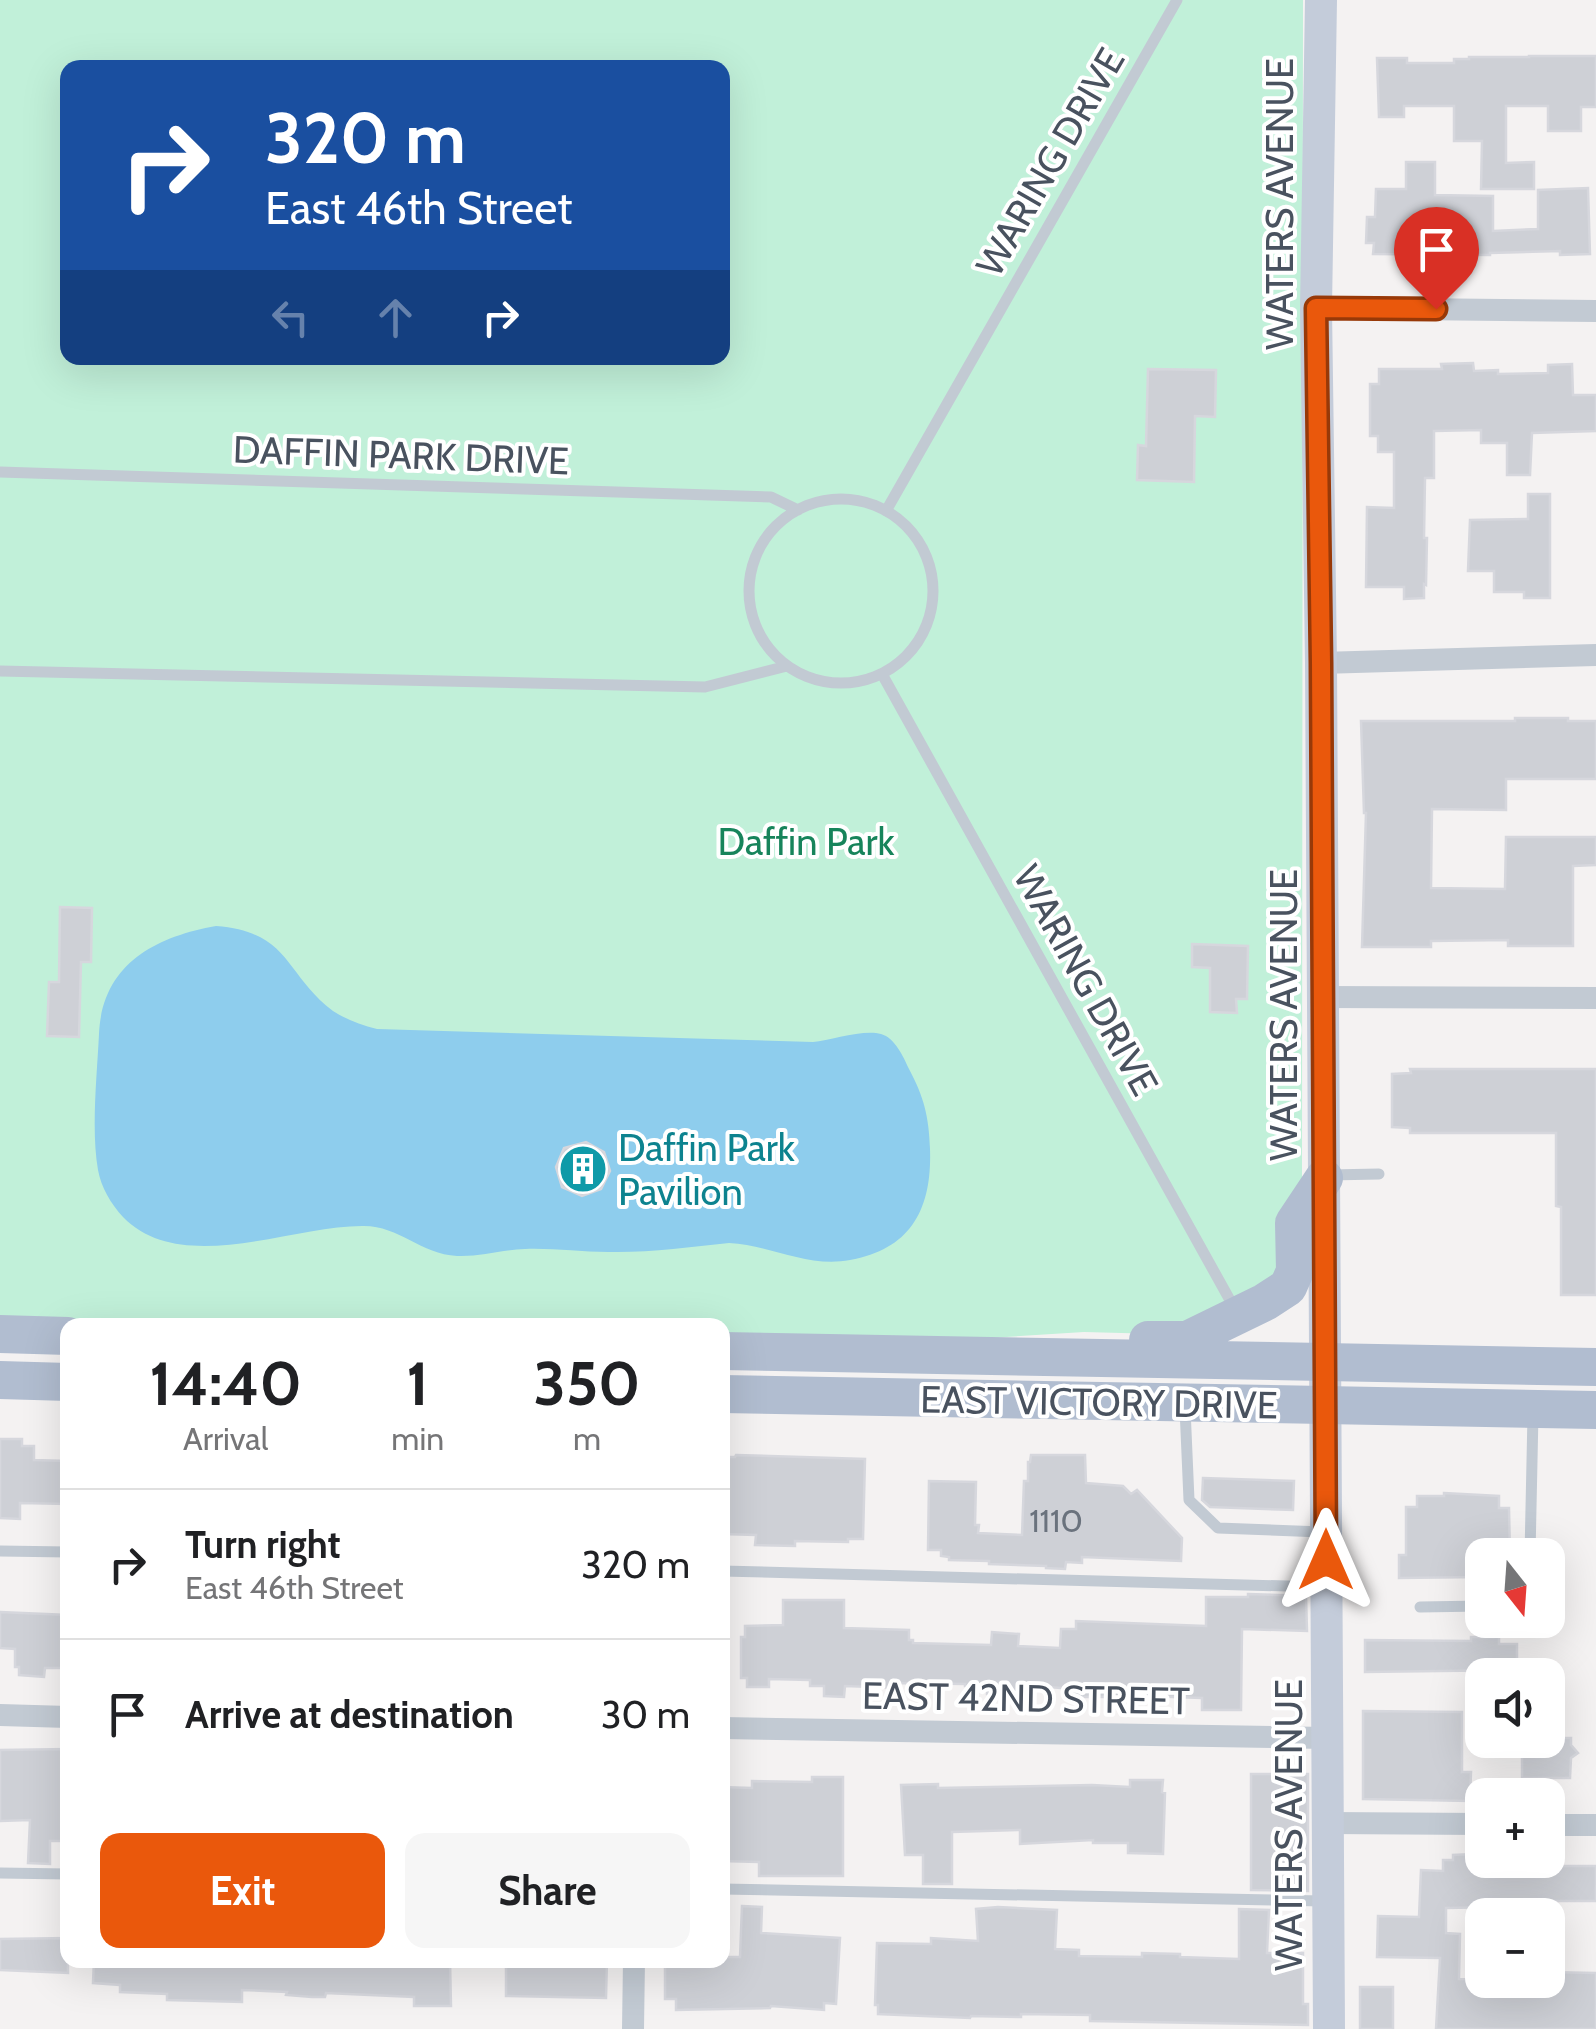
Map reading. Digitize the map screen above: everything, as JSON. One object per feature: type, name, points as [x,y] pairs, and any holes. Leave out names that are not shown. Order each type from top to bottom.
[{"type":"main road","name":"WATERS AVENUE","points":[[1320,0],[1316,308],[1329,2029]]},
{"type":"main road","points":[[974,1356],[1032,1345],[1187,1340],[1265,1302],[1288,1287],[1295,1271],[1294,1223],[1324,1176]]},
{"type":"main road","points":[[0,1334],[60,1336]]},
{"type":"main road","name":"EAST VICTORY DRIVE","points":[[730,1351],[1596,1367]]},
{"type":"main road","points":[[0,1380],[60,1382]]},
{"type":"main road","name":"EAST VICTORY DRIVE","points":[[730,1394],[1596,1410]]},
{"type":"street","points":[[1316,308],[1596,311]]},
{"type":"street","points":[[1321,663],[1596,655]]},
{"type":"street","points":[[1323,997],[1596,998]]},
{"type":"street","points":[[0,1716],[60,1716]]},
{"type":"street","name":"EAST 42ND STREET","points":[[730,1728],[1328,1738]]},
{"type":"street","points":[[1328,1823],[1465,1824]]},
{"type":"street","points":[[1565,1825],[1596,1825]]},
{"type":"street","points":[[633,2029],[634,1968]]},
{"type":"lane","name":"WARING DRIVE","points":[[886,511],[1177,0]]},
{"type":"lane","name":"DAFFIN PARK DRIVE","points":[[0,472],[771,497],[798,510]]},
{"type":"lane","points":[[819,502],[865,502],[886,511],[908,528],[924,552],[932,579],[932,608],[922,634],[905,657],[882,674],[858,682],[808,678],[786,666],[765,644],[752,616],[749,584],[756,554],[773,528],[798,510],[819,502]]},
{"type":"lane","points":[[0,670],[705,687],[786,666]]},
{"type":"lane","name":"WARING DRIVE","points":[[882,674],[1238,1315]]},
{"type":"lane","points":[[1324,1176],[1380,1174]]},
{"type":"lane","points":[[1185,1404],[1189,1500],[1218,1528],[1326,1532]]},
{"type":"lane","points":[[1530,1538],[1534,1409]]},
{"type":"lane","points":[[0,1550],[60,1552]]},
{"type":"lane","points":[[730,1571],[1326,1588]]},
{"type":"lane","points":[[1420,1608],[1465,1607]]},
{"type":"lane","points":[[0,1873],[60,1874]]},
{"type":"lane","points":[[730,1890],[1328,1901]]},
{"type":"green space","name":"Daffin Park","points":[[0,0],[1303,0],[1302,1188],[1278,1284],[1159,1334],[1084,1332],[928,1342],[730,1338],[730,1318],[0,1318]]},
{"type":"water","points":[[216,926],[259,937],[284,957],[333,1011],[377,1029],[813,1042],[881,1034],[901,1053],[925,1108],[930,1170],[922,1207],[903,1236],[889,1246],[834,1262],[729,1243],[638,1252],[525,1249],[457,1256],[432,1250],[388,1230],[364,1226],[206,1246],[175,1244],[147,1235],[114,1207],[98,1170],[95,1103],[102,1010],[121,972],[135,958],[172,938]]},
{"type":"building","points":[[1596,56],[1596,107],[1581,107],[1581,131],[1548,131],[1548,106],[1506,106],[1506,163],[1534,162],[1534,189],[1481,189],[1482,141],[1454,141],[1454,106],[1404,106],[1404,117],[1379,117],[1377,58],[1407,58],[1407,63],[1454,63],[1454,59],[1469,57]]},
{"type":"building","points":[[1406,162],[1435,162],[1435,195],[1493,196],[1493,231],[1538,229],[1538,190],[1588,188],[1590,254],[1373,254],[1374,243],[1366,243],[1367,217],[1375,217],[1376,189],[1406,189]]},
{"type":"building","points":[[1473,363],[1474,371],[1498,370],[1498,374],[1548,373],[1548,365],[1572,364],[1573,395],[1596,395],[1596,431],[1532,433],[1530,475],[1507,475],[1507,443],[1481,443],[1481,430],[1434,431],[1434,478],[1425,478],[1424,598],[1404,599],[1404,587],[1366,587],[1367,507],[1394,508],[1394,452],[1378,452],[1378,436],[1370,436],[1370,384],[1379,384],[1379,369],[1442,369],[1441,364]]},
{"type":"building","points":[[1148,369],[1216,370],[1215,417],[1195,416],[1194,482],[1137,480],[1138,445],[1146,446]]},
{"type":"building","points":[[1528,494],[1550,494],[1550,598],[1524,598],[1524,592],[1494,592],[1494,571],[1468,571],[1470,520],[1528,519]]},
{"type":"building","points":[[1361,721],[1596,721],[1596,779],[1506,779],[1506,810],[1432,809],[1431,888],[1505,889],[1506,837],[1596,837],[1596,865],[1573,866],[1573,946],[1508,946],[1508,940],[1431,941],[1431,947],[1362,947],[1366,813]]},
{"type":"building","points":[[60,907],[92,908],[91,962],[81,962],[79,1037],[47,1036],[49,982],[59,982]]},
{"type":"building","points":[[1192,944],[1248,946],[1247,999],[1236,999],[1237,1013],[1210,1012],[1210,968],[1192,967]]},
{"type":"building","points":[[1410,1069],[1596,1069],[1596,1295],[1561,1295],[1556,1133],[1410,1133],[1410,1128],[1392,1127],[1392,1074],[1411,1073]]},
{"type":"building","name":"Daffin Park Pavilion","points":[[586,1142],[604,1152],[610,1171],[601,1189],[582,1196],[562,1187],[556,1167],[564,1148]]},
{"type":"building","points":[[0,1439],[22,1439],[22,1446],[34,1446],[34,1460],[60,1461],[60,1504],[20,1503],[20,1519],[0,1518]]},
{"type":"building","points":[[1031,1455],[1085,1455],[1086,1483],[1123,1486],[1131,1494],[1137,1490],[1182,1538],[1181,1561],[1082,1557],[1082,1563],[1066,1562],[1065,1569],[949,1560],[941,1556],[941,1550],[928,1550],[929,1481],[976,1482],[978,1533],[1022,1535],[1024,1481],[1028,1481]]},
{"type":"building","points":[[730,1457],[865,1459],[863,1539],[795,1541],[795,1546],[755,1545],[756,1535],[730,1534]]},
{"type":"building","points":[[1203,1478],[1294,1481],[1293,1510],[1210,1507],[1202,1500]]},
{"type":"building","points":[[1417,1496],[1499,1496],[1499,1508],[1509,1508],[1510,1538],[1465,1538],[1465,1577],[1399,1578],[1399,1555],[1406,1555],[1406,1507],[1417,1507]]},
{"type":"building","points":[[1306,1596],[1307,1631],[1242,1629],[1241,1710],[1202,1710],[1202,1698],[1143,1696],[1143,1702],[1106,1701],[1106,1697],[1073,1697],[1073,1689],[1024,1685],[1023,1695],[987,1694],[987,1687],[965,1684],[898,1683],[897,1688],[845,1686],[844,1697],[824,1696],[824,1686],[810,1686],[810,1680],[769,1679],[769,1687],[747,1687],[747,1678],[741,1678],[741,1637],[745,1637],[745,1626],[783,1625],[783,1600],[844,1600],[844,1628],[909,1630],[913,1643],[991,1645],[992,1632],[1019,1634],[1018,1646],[1060,1648],[1061,1629],[1076,1629],[1076,1621],[1206,1626],[1206,1597]]},
{"type":"building","points":[[0,1612],[60,1615],[60,1668],[45,1668],[44,1677],[19,1675],[15,1649],[0,1648]]},
{"type":"building","points":[[1499,1638],[1499,1644],[1517,1644],[1517,1658],[1465,1658],[1465,1671],[1365,1672],[1365,1640]]},
{"type":"building","points":[[1363,1711],[1462,1712],[1462,1772],[1471,1772],[1471,1778],[1465,1778],[1465,1801],[1363,1799]]},
{"type":"building","points":[[1565,1738],[1571,1738],[1578,1753],[1571,1758],[1570,1778],[1522,1778],[1522,1758],[1565,1758]]},
{"type":"building","points":[[60,1749],[60,1841],[50,1841],[50,1864],[28,1863],[30,1820],[0,1821],[0,1750]]},
{"type":"building","points":[[1251,1774],[1308,1774],[1308,1891],[1251,1890]]},
{"type":"building","points":[[812,1777],[843,1777],[843,1876],[759,1876],[759,1862],[730,1861],[730,1787],[752,1788],[752,1781],[812,1782]]},
{"type":"building","points":[[1130,1780],[1163,1780],[1163,1854],[1128,1853],[1128,1843],[1093,1840],[1020,1844],[1020,1830],[952,1832],[952,1884],[923,1884],[923,1855],[905,1855],[901,1785],[1130,1787]]},
{"type":"building","points":[[1465,1854],[1465,1878],[1565,1878],[1565,1866],[1596,1866],[1596,1901],[1465,1898],[1465,1908],[1446,1908],[1446,1933],[1460,1934],[1459,1979],[1465,1979],[1465,1998],[1565,1998],[1565,1972],[1596,1973],[1596,2029],[1436,2029],[1440,1958],[1377,1957],[1378,1916],[1419,1917],[1421,1870],[1443,1871],[1443,1860],[1453,1860],[1453,1855]]},
{"type":"building","points":[[742,1906],[762,1907],[761,1933],[840,1938],[836,2004],[824,2003],[824,2010],[771,2006],[676,2010],[676,1999],[665,1999],[665,1968],[730,1968],[730,1957],[740,1957]]},
{"type":"building","points":[[976,1909],[1057,1910],[1055,1949],[1079,1950],[1079,1956],[1142,1957],[1142,1953],[1239,1959],[1239,1909],[1269,1910],[1267,1953],[1303,1953],[1303,2004],[1308,2004],[1308,2025],[1090,2021],[1090,2015],[970,2018],[878,2014],[877,1943],[931,1944],[931,1938],[978,1941]]},
{"type":"building","points":[[60,1938],[60,1968],[68,1968],[68,1973],[0,1970],[0,1939]]},
{"type":"building","points":[[94,1968],[450,1968],[451,2006],[414,2006],[414,1997],[326,1993],[325,1997],[312,1997],[242,1990],[242,2002],[167,2000],[167,1994],[120,1992],[120,1985],[93,1983]]},
{"type":"building","points":[[506,1968],[607,1968],[606,1998],[506,1996]]},
{"type":"building","points":[[1360,1987],[1393,1987],[1393,2029],[1360,2029]]},
{"type":"place","name":"Daffin Park Pavilion","points":[[583,1169]]},
{"type":"route","points":[[1326,1560],[1316,308],[1436,309]]}]
